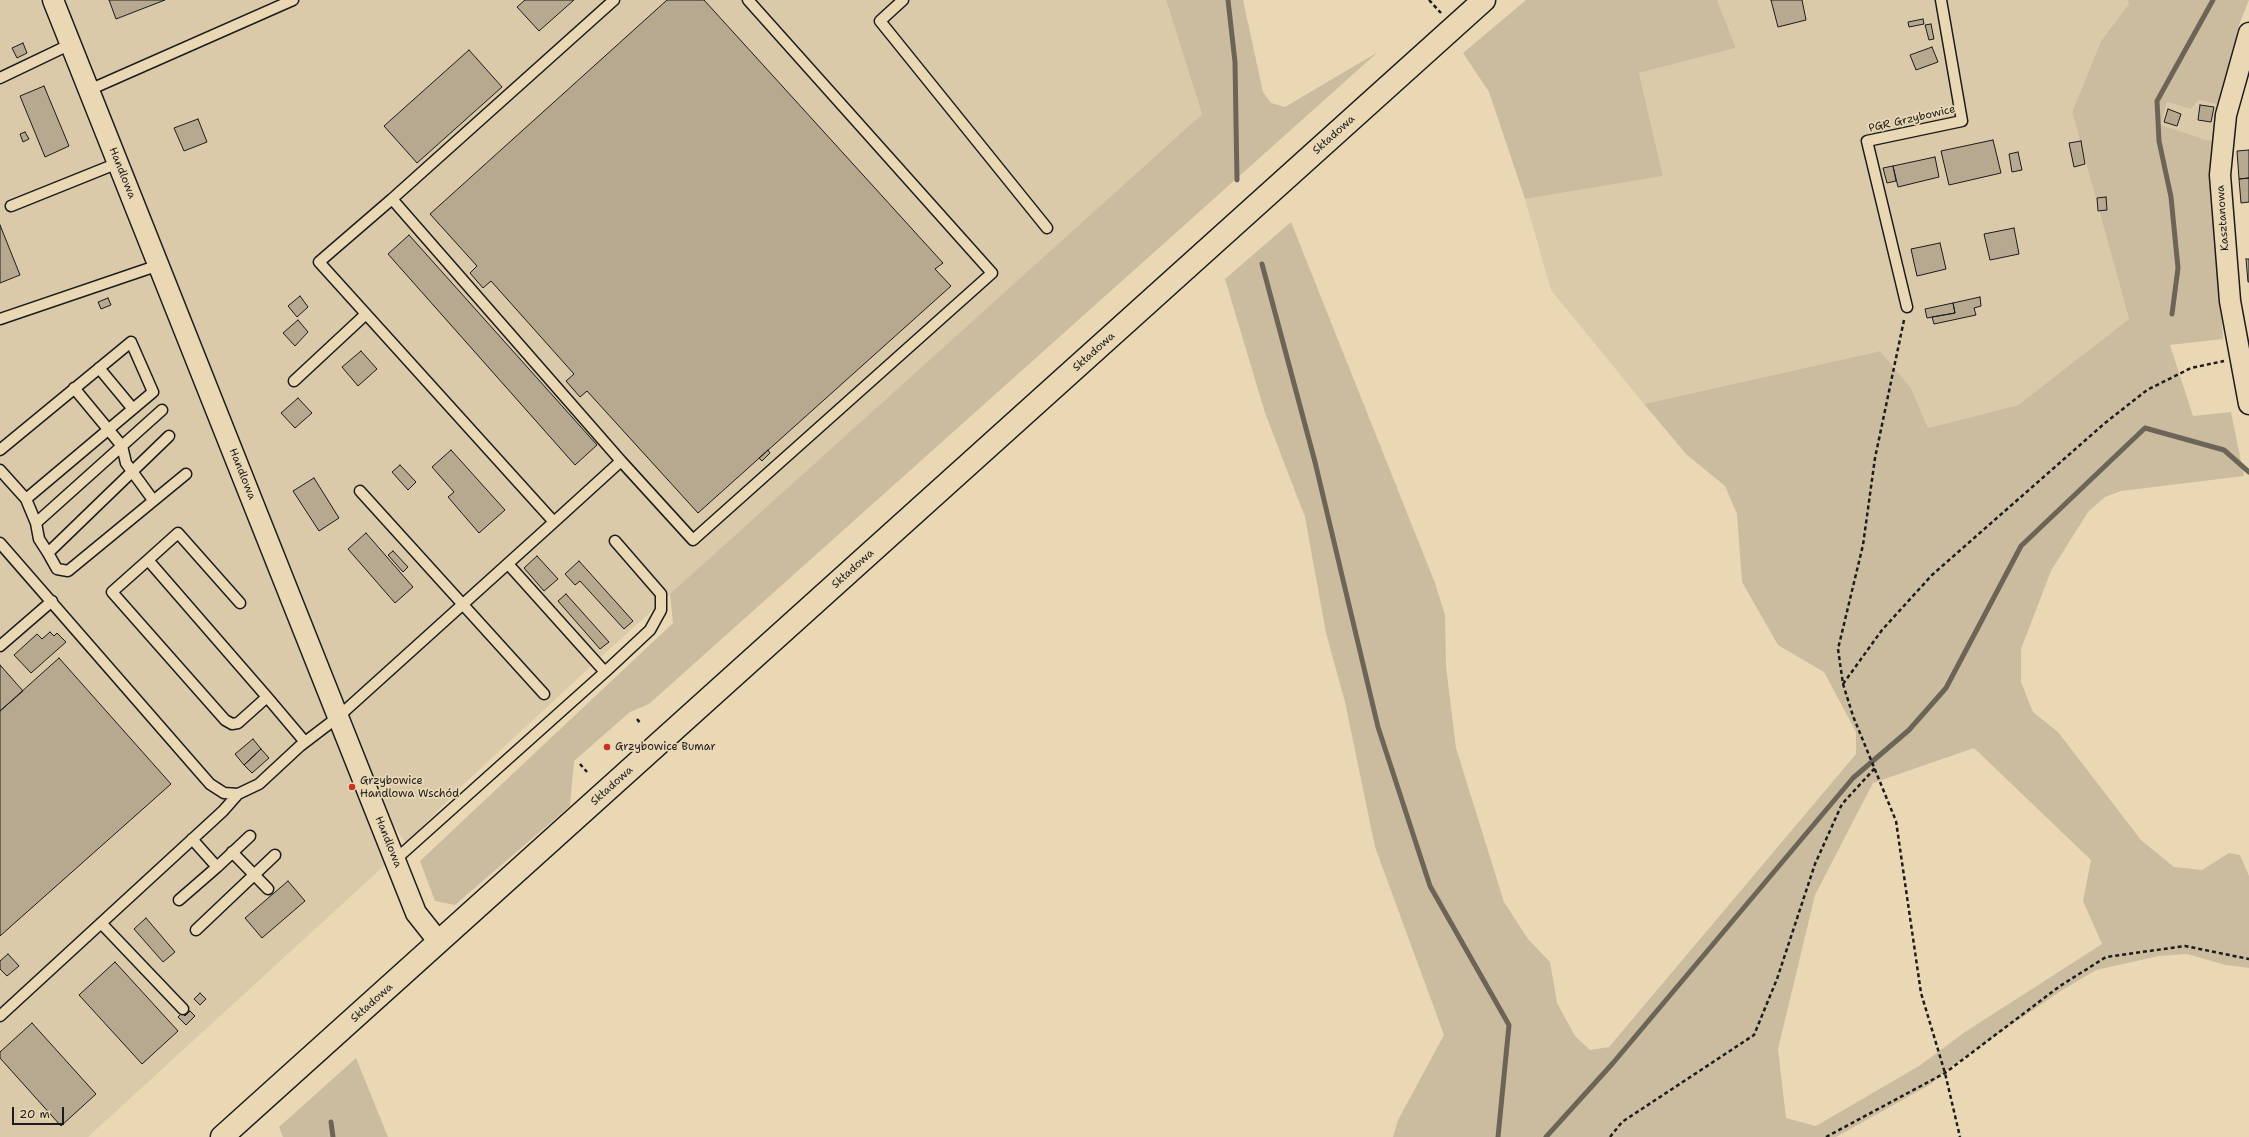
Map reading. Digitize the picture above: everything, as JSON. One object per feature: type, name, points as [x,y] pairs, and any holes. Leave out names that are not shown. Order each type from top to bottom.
[{"type":"main road","name":"Składowa","points":[[222,1137],[1484,0]]},
{"type":"street","name":"Handlowa","points":[[53,0],[416,913],[439,942]]},
{"type":"street","name":"Kasztanowa","points":[[2249,33],[2226,115],[2220,175],[2227,275],[2239,358],[2249,404]]},
{"type":"lane","points":[[89,90],[294,0]]},
{"type":"lane","points":[[554,522],[319,262],[392,199],[614,0]]},
{"type":"lane","points":[[392,199],[621,461],[693,540],[992,273],[748,0]]},
{"type":"lane","points":[[903,0],[880,21],[1047,228]]},
{"type":"lane","name":"PGR Grzybowice","points":[[1907,307],[1867,141],[1962,121],[1941,0]]},
{"type":"lane","points":[[0,78],[71,44]]},
{"type":"lane","points":[[11,206],[118,163]]},
{"type":"lane","points":[[0,319],[159,265]]},
{"type":"lane","points":[[294,381],[366,314]]},
{"type":"lane","points":[[0,450],[131,342],[154,392],[26,499]]},
{"type":"lane","points":[[99,368],[133,409]]},
{"type":"lane","points":[[74,388],[110,429],[122,446],[126,463],[153,500]]},
{"type":"lane","points":[[36,523],[162,410]]},
{"type":"lane","points":[[48,553],[169,436]]},
{"type":"lane","points":[[0,1016],[192,839],[238,794],[258,784],[305,742],[338,717],[621,461]]},
{"type":"lane","points":[[0,470],[26,499],[36,523],[39,539],[57,569],[68,571],[186,474]]},
{"type":"lane","points":[[360,491],[462,606],[544,694]]},
{"type":"lane","points":[[240,603],[178,533],[112,592],[225,720],[232,724],[238,723],[268,697]]},
{"type":"lane","points":[[395,860],[650,630],[661,610],[661,594],[615,541]]},
{"type":"lane","points":[[0,543],[210,784],[224,793],[238,794]]},
{"type":"lane","points":[[148,560],[268,697],[305,742]]},
{"type":"lane","points":[[508,564],[605,672]]},
{"type":"lane","points":[[0,646],[52,601]]},
{"type":"lane","points":[[179,900],[250,836]]},
{"type":"lane","points":[[192,839],[216,867]]},
{"type":"lane","points":[[232,852],[268,889]]},
{"type":"lane","points":[[196,930],[275,855]]},
{"type":"lane","points":[[101,923],[183,1009]]},
{"type":"path","points":[[1907,307],[1895,357],[1875,458],[1863,545],[1838,649],[1843,684],[1853,716],[1896,820],[1921,993],[1945,1072],[1960,1137]]},
{"type":"path","points":[[1843,684],[1882,630],[1932,575],[2105,423],[2147,390],[2170,378],[2191,368],[2239,358]]},
{"type":"path","points":[[637,720],[641,724]]},
{"type":"path","points":[[580,764],[587,772]]},
{"type":"path","points":[[1610,1137],[1622,1122],[1754,1035],[1776,979],[1814,864],[1842,804],[1875,768]]},
{"type":"path","points":[[1826,1137],[1945,1072],[2060,986],[2106,957],[2185,946],[2249,959]]},
{"type":"shaded area","points":[[0,0],[40,0],[385,865],[88,1137],[0,1137]]},
{"type":"shaded area","points":[[62,0],[1166,0],[1202,114],[602,656],[465,783],[406,843],[386,816]]},
{"type":"shaded area","points":[[1166,0],[1243,0],[1263,92],[1271,103],[1285,107],[1378,52],[649,704],[630,712],[574,761],[570,806],[455,905],[435,901],[420,861],[673,623],[670,594],[1202,114]]},
{"type":"shaded area","points":[[1526,0],[1717,0],[1736,48],[1639,73],[1663,176],[1525,199],[1489,92],[1463,53]]},
{"type":"shaded area","points":[[1717,0],[2128,0],[2130,4],[2101,41],[2072,112],[2129,319],[2018,405],[1928,428],[1911,388],[1880,351],[1644,404],[1551,290],[1525,199],[1663,176],[1639,73],[1736,48]]},
{"type":"shaded area","points":[[2128,0],[2249,0],[2239,25],[2220,105],[2199,100],[2191,109],[2167,102],[2161,125],[2206,140],[2217,141],[2217,226],[2223,339],[2170,345],[2193,416],[2231,412],[2244,476],[2121,491],[2105,497],[2088,512],[2051,571],[2021,649],[2021,682],[2033,712],[2058,732],[2141,840],[2174,867],[2202,870],[2229,853],[2240,855],[2249,876],[2249,968],[2226,965],[2187,954],[2159,956],[2096,970],[2059,992],[1948,1069],[1931,1084],[1836,1137],[1393,1137],[1398,1120],[1444,1035],[1375,847],[1345,702],[1326,633],[1305,517],[1265,413],[1225,279],[1291,222],[1435,583],[1445,615],[1446,666],[1456,748],[1504,902],[1528,939],[1550,962],[1557,1003],[1575,1036],[1590,1050],[1609,1047],[1856,754],[1856,732],[1824,672],[1778,645],[1742,582],[1737,514],[1725,486],[1687,455],[1644,404],[1880,351],[1911,388],[1928,428],[2018,405],[2129,319],[2072,112],[2101,41],[2129,4]],"holes":[[[1974,748],[2091,860],[2083,901],[2102,944],[1965,1032],[1919,1066],[1816,1126],[1786,1118],[1778,1049],[1815,895],[1873,783]]]},
{"type":"shaded area","points":[[2199,100],[2220,105],[2217,141],[2206,140],[2161,126],[2167,102],[2191,109]]},
{"type":"shaded area","points":[[356,1058],[388,1137],[283,1137],[279,1127]]},
{"type":"building","points":[[109,0],[165,0],[116,19]]},
{"type":"building","points":[[525,0],[574,0],[539,31],[517,7]]},
{"type":"building","points":[[667,0],[704,0],[943,263],[935,269],[951,286],[698,513],[587,391],[580,397],[566,381],[574,374],[491,281],[483,288],[470,273],[477,266],[430,214]]},
{"type":"building","points":[[1771,0],[1802,0],[1806,20],[1778,27]]},
{"type":"building","points":[[1923,19],[1924,24],[1909,27],[1908,22]]},
{"type":"building","points":[[1931,24],[1934,39],[1929,40],[1925,25]]},
{"type":"building","points":[[23,43],[27,53],[17,58],[12,48]]},
{"type":"building","points":[[1932,47],[1938,62],[1916,70],[1910,55]]},
{"type":"building","points":[[469,50],[502,87],[417,163],[384,126]]},
{"type":"building","points":[[44,86],[69,146],[45,157],[20,96]]},
{"type":"building","points":[[2200,105],[2214,107],[2211,122],[2198,120]]},
{"type":"building","points":[[2168,109],[2181,114],[2177,126],[2164,122]]},
{"type":"building","points":[[198,119],[207,142],[184,151],[174,128]]},
{"type":"building","points":[[25,132],[29,139],[23,142],[20,134]]},
{"type":"building","points":[[1993,140],[2001,173],[1949,185],[1941,151]]},
{"type":"building","points":[[2081,141],[2085,164],[2074,167],[2069,143]]},
{"type":"building","points":[[2249,150],[2249,178],[2239,179],[2237,151]]},
{"type":"building","points":[[2018,152],[2022,170],[2012,172],[2009,154]]},
{"type":"building","points":[[1935,157],[1939,177],[1898,187],[1893,166]]},
{"type":"building","points":[[1893,166],[1896,181],[1887,183],[1883,168]]},
{"type":"building","points":[[2249,178],[2249,202],[2241,203],[2239,179]]},
{"type":"building","points":[[2106,197],[2107,210],[2098,211],[2097,198]]},
{"type":"building","points":[[0,225],[20,275],[0,283]]},
{"type":"building","points":[[2014,228],[2019,254],[1990,260],[1984,234]]},
{"type":"building","points":[[409,235],[597,445],[575,465],[388,254]]},
{"type":"building","points":[[1940,243],[1946,269],[1917,276],[1911,249]]},
{"type":"building","points":[[2246,259],[2249,259],[2249,282],[2248,282]]},
{"type":"building","points":[[300,296],[308,307],[297,317],[288,306]]},
{"type":"building","points":[[1980,297],[1981,306],[1974,308],[1976,315],[1934,324],[1932,317],[1955,313],[1953,303]]},
{"type":"building","points":[[108,298],[111,305],[101,309],[98,302]]},
{"type":"building","points":[[1953,303],[1955,313],[1927,318],[1925,309]]},
{"type":"building","points":[[298,320],[308,332],[295,346],[283,333]]},
{"type":"building","points":[[361,351],[377,369],[358,386],[342,367]]},
{"type":"building","points":[[298,398],[312,413],[295,428],[281,413]]},
{"type":"building","points":[[451,450],[505,510],[479,533],[448,497],[454,492],[432,467]]},
{"type":"building","points":[[768,450],[770,453],[762,461],[759,458]]},
{"type":"building","points":[[400,465],[416,482],[408,490],[392,472]]},
{"type":"building","points":[[314,478],[339,518],[319,531],[293,491]]},
{"type":"building","points":[[366,533],[413,587],[395,603],[348,549]]},
{"type":"building","points":[[393,551],[408,567],[403,572],[388,555]]},
{"type":"building","points":[[537,556],[558,579],[544,591],[524,568]]},
{"type":"building","points":[[579,561],[633,621],[624,629],[580,581],[575,585],[565,574]]},
{"type":"building","points":[[566,594],[609,642],[600,649],[558,601]]},
{"type":"building","points":[[50,632],[54,636],[57,633],[66,642],[31,673],[14,655],[37,634],[42,639]]},
{"type":"building","points":[[59,658],[171,784],[0,936],[0,711]]},
{"type":"building","points":[[0,665],[23,691],[0,711]]},
{"type":"building","points":[[253,739],[261,749],[244,765],[235,754]]},
{"type":"building","points":[[261,749],[269,758],[252,773],[244,765]]},
{"type":"building","points":[[288,881],[305,901],[262,938],[245,918]]},
{"type":"building","points":[[146,918],[175,952],[163,962],[134,929]]},
{"type":"building","points":[[8,954],[19,966],[7,976],[0,969],[0,961]]},
{"type":"building","points":[[115,962],[178,1031],[142,1064],[79,995]]},
{"type":"building","points":[[200,993],[206,999],[200,1005],[194,999]]},
{"type":"building","points":[[190,1011],[195,1016],[186,1025],[178,1017],[182,1013],[185,1016]]},
{"type":"building","points":[[32,1023],[96,1094],[61,1126],[0,1058],[0,1052]]},
{"type":"waterway","points":[[1228,0],[1235,62],[1237,180]]},
{"type":"waterway","points":[[2172,314],[2178,268],[2171,197],[2159,141],[2157,101],[2213,0]]},
{"type":"waterway","points":[[1262,264],[1315,462],[1378,727],[1430,886],[1509,1025],[1498,1137]]},
{"type":"waterway","points":[[1546,1137],[1613,1063],[1853,778],[1909,730],[1946,688],[2021,546],[2145,428],[2224,450],[2249,472]]},
{"type":"waterway","points":[[331,1122],[333,1137]]},
{"type":"place","name":"Grzybowice Bumar","points":[[607,747]]},
{"type":"place","name":"Grzybowice Handlowa Wschód","points":[[352,787]]}]
